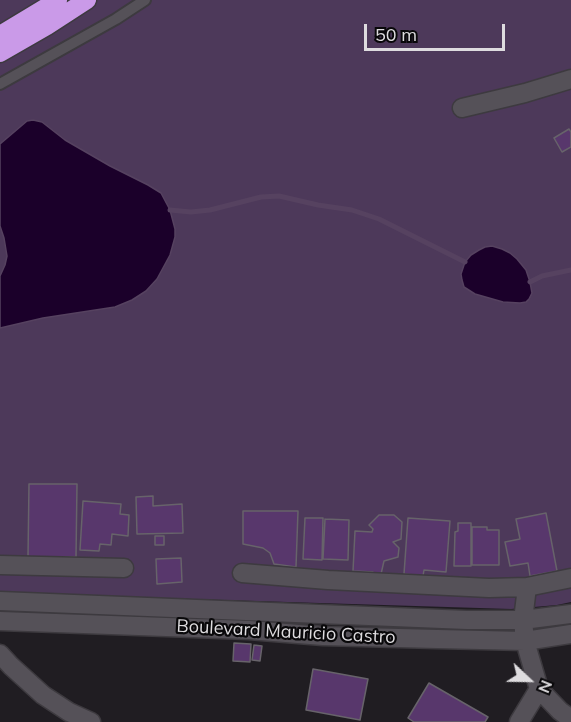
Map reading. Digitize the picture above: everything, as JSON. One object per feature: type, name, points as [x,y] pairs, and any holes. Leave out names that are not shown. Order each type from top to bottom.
[{"type":"highway","points":[[0,35],[58,0]]},
{"type":"highway","points":[[0,52],[87,0]]},
{"type":"street","points":[[462,108],[571,79]]},
{"type":"street","points":[[0,565],[124,568]]},
{"type":"street","points":[[242,573],[489,588],[527,587],[571,578]]},
{"type":"street","points":[[527,587],[523,620],[525,641],[539,689],[571,719]]},
{"type":"street","name":"Boulevard Mauricio Castro","points":[[0,601],[249,621],[323,636],[525,641],[571,634]]},
{"type":"street","name":"Boulevard Mauricio Castro","points":[[0,621],[523,620],[571,614]]},
{"type":"street","points":[[0,654],[43,695],[69,712],[91,722]]},
{"type":"street","points":[[519,722],[539,689]]},
{"type":"lane","points":[[0,84],[116,19],[145,0]]},
{"type":"shaded area","points":[[0,0],[571,0],[571,602],[511,609],[0,593]]},
{"type":"shaded area","points":[[27,121],[42,122],[65,140],[161,193],[170,210],[175,237],[170,255],[157,279],[146,291],[132,300],[115,307],[43,318],[0,328],[0,276],[7,256],[0,226],[0,144]]},
{"type":"shaded area","points":[[492,246],[510,253],[526,270],[532,293],[526,302],[503,302],[475,294],[464,287],[461,274],[465,262],[479,250]]},
{"type":"building","points":[[569,129],[571,147],[562,152],[554,138]]},
{"type":"building","points":[[29,484],[77,484],[76,557],[28,557]]},
{"type":"building","points":[[153,496],[153,506],[182,504],[183,533],[137,534],[136,497]]},
{"type":"building","points":[[83,501],[121,504],[120,514],[129,515],[128,536],[112,534],[111,545],[100,544],[99,551],[80,550]]},
{"type":"building","points":[[243,511],[298,511],[296,567],[274,564],[270,553],[263,548],[243,544]]},
{"type":"building","points":[[546,513],[557,571],[530,576],[528,563],[510,566],[505,542],[520,539],[516,519]]},
{"type":"building","points":[[379,515],[394,515],[402,522],[401,539],[393,542],[399,548],[398,557],[384,561],[381,574],[353,571],[355,531],[372,532],[373,529],[369,525]]},
{"type":"building","points":[[305,518],[323,518],[322,560],[303,559]]},
{"type":"building","points":[[408,518],[450,521],[446,572],[424,570],[423,576],[404,574]]},
{"type":"building","points":[[325,519],[349,520],[348,560],[323,559]]},
{"type":"building","points":[[458,523],[471,523],[471,566],[454,566],[455,532],[458,531]]},
{"type":"building","points":[[472,527],[499,530],[499,565],[472,565]]},
{"type":"building","points":[[155,536],[164,536],[164,545],[155,545]]},
{"type":"building","points":[[181,558],[182,582],[157,584],[156,559]]},
{"type":"building","points":[[234,643],[251,644],[250,662],[233,661]]},
{"type":"building","points":[[254,645],[262,646],[260,661],[252,660]]},
{"type":"building","points":[[313,669],[368,679],[360,720],[306,710]]},
{"type":"building","points":[[429,683],[488,717],[485,722],[414,722],[408,718]]},
{"type":"waterway","points":[[170,210],[191,212],[210,210],[261,197],[279,196],[352,210],[379,219],[465,262]]},
{"type":"waterway","points":[[530,282],[542,276],[571,270]]}]
